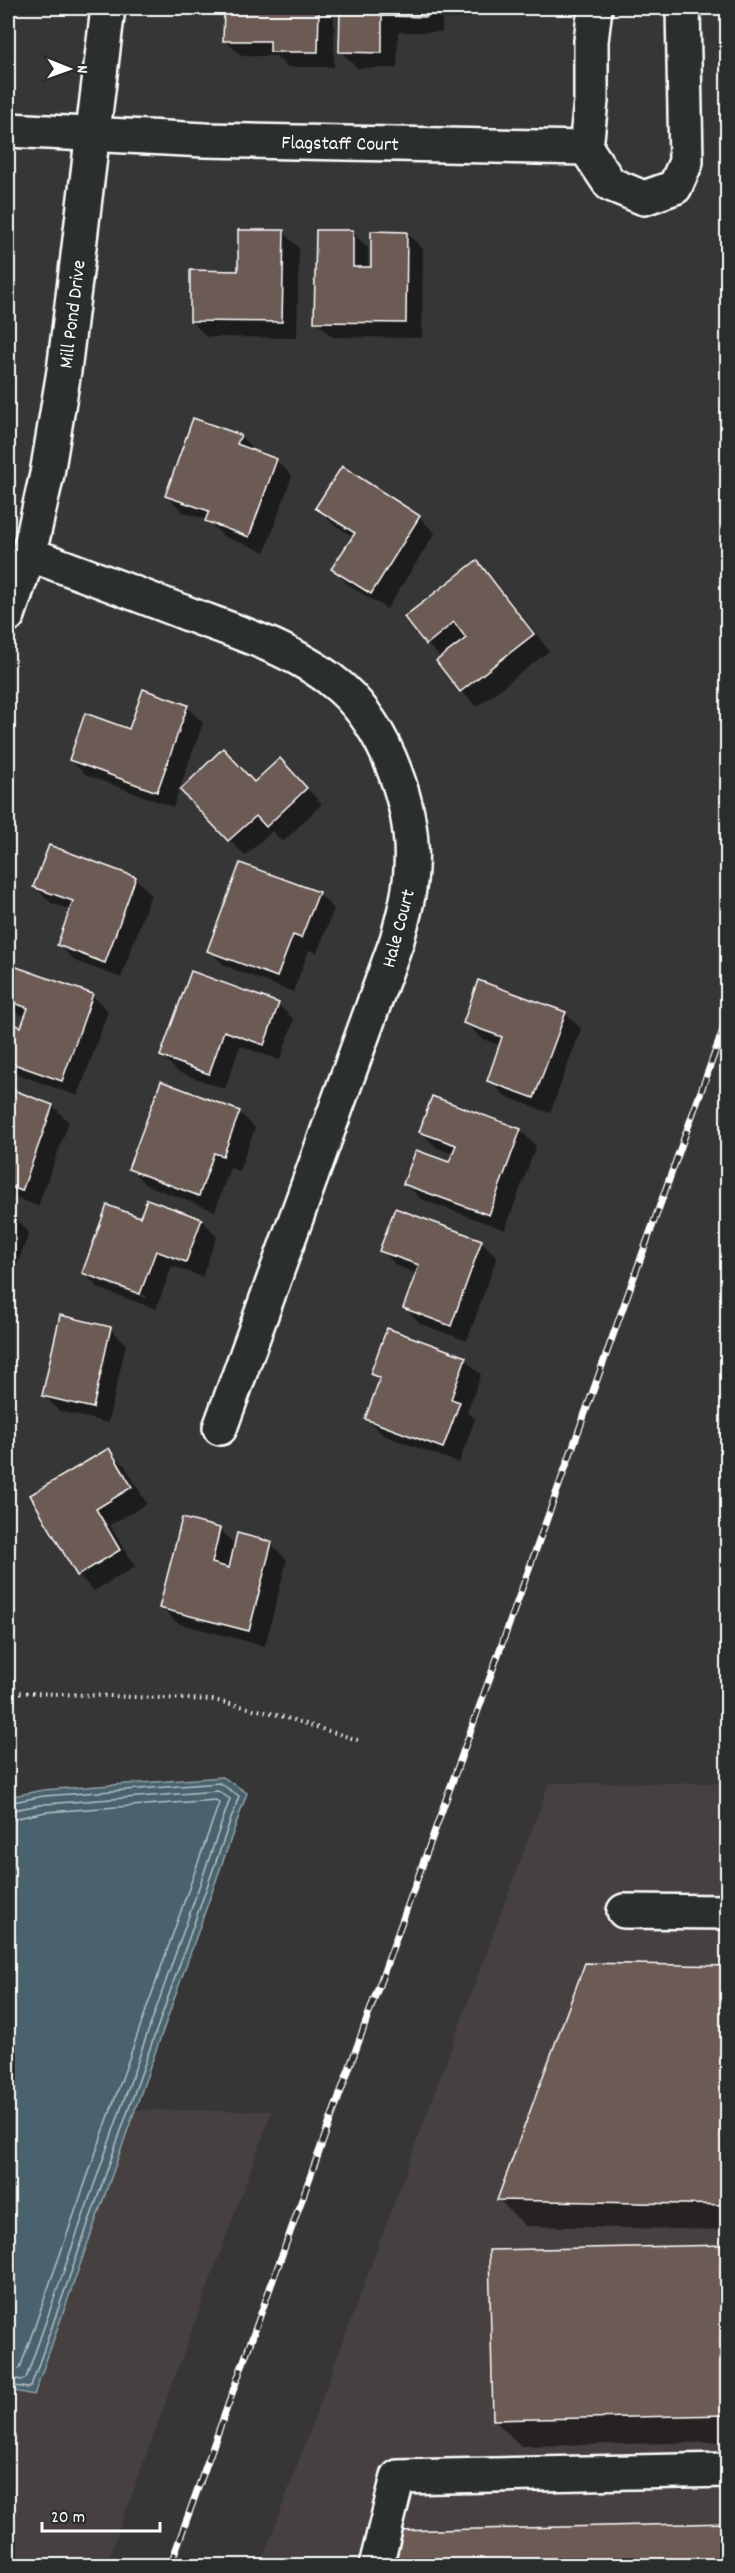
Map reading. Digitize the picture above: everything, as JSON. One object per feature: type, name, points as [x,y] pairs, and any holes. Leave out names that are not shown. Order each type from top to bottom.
[{"type":"street","name":"Mill Pond Drive","points":[[8,615],[29,554],[47,474],[64,371],[108,8]]},
{"type":"street","points":[[595,8],[591,41],[591,101],[586,148],[610,184],[645,198],[675,187],[686,162],[683,8]]},
{"type":"street","name":"Flagstaff Court","points":[[8,130],[93,135],[586,148]]},
{"type":"street","name":"Hale Court","points":[[29,554],[243,634],[284,651],[318,670],[342,689],[367,719],[383,746],[400,785],[408,815],[411,867],[409,894],[397,940],[220,1428]]},
{"type":"street","points":[[624,1911],[728,1912]]},
{"type":"street","points":[[376,2565],[398,2477],[728,2470]]},
{"type":"path","points":[[8,1692],[213,1700],[271,1713],[361,1741]]},
{"type":"shaded area","points":[[549,1783],[727,1783],[727,2565],[260,2566]]},
{"type":"shaded area","points":[[8,2109],[272,2111],[106,2565],[8,2566]]},
{"type":"water","points":[[223,1777],[247,1793],[34,2395],[8,2390],[8,1797],[43,1790]]},
{"type":"building","points":[[224,8],[319,8],[318,52],[270,52],[270,41],[223,41]]},
{"type":"building","points":[[340,8],[427,8],[427,17],[382,16],[382,53],[339,52]]},
{"type":"building","points":[[238,230],[284,230],[282,322],[190,321],[190,270],[238,271]]},
{"type":"building","points":[[316,230],[353,230],[353,267],[371,267],[371,231],[407,232],[406,323],[314,322]]},
{"type":"building","points":[[193,418],[241,435],[237,444],[277,459],[249,537],[205,521],[209,511],[165,496]]},
{"type":"building","points":[[342,466],[420,516],[371,594],[331,569],[355,533],[315,508]]},
{"type":"building","points":[[477,560],[534,634],[460,692],[436,661],[466,638],[454,622],[426,645],[404,617]]},
{"type":"building","points":[[143,689],[188,705],[157,792],[69,760],[85,713],[129,729]]},
{"type":"building","points":[[223,748],[254,782],[280,758],[307,788],[266,827],[256,816],[228,841],[180,790]]},
{"type":"building","points":[[49,845],[136,877],[105,963],[57,945],[73,901],[33,887]]},
{"type":"building","points":[[240,863],[319,892],[301,938],[293,935],[277,977],[207,951]]},
{"type":"building","points":[[8,964],[93,994],[62,1081],[8,1062],[8,1022],[21,1027],[28,1008],[8,1001]]},
{"type":"building","points":[[191,971],[279,1003],[264,1045],[224,1031],[209,1074],[160,1056]]},
{"type":"building","points":[[478,980],[566,1012],[534,1098],[487,1081],[502,1037],[463,1023]]},
{"type":"building","points":[[161,1081],[240,1111],[223,1156],[214,1153],[199,1196],[128,1169]]},
{"type":"building","points":[[8,1088],[53,1105],[22,1191],[8,1186]]},
{"type":"building","points":[[432,1096],[521,1129],[489,1215],[403,1184],[416,1150],[449,1162],[456,1145],[419,1132]]},
{"type":"building","points":[[147,1199],[202,1219],[186,1262],[156,1251],[140,1294],[82,1273],[107,1205],[140,1217]]},
{"type":"building","points":[[395,1208],[482,1240],[451,1326],[403,1308],[419,1265],[379,1251]]},
{"type":"building","points":[[8,1212],[14,1214],[8,1231]]},
{"type":"building","points":[[60,1315],[111,1327],[93,1408],[42,1396]]},
{"type":"building","points":[[387,1328],[466,1357],[451,1399],[460,1402],[443,1448],[365,1419],[380,1378],[370,1374]]},
{"type":"building","points":[[109,1448],[132,1487],[96,1509],[120,1550],[77,1576],[30,1495]]},
{"type":"building","points":[[182,1518],[220,1528],[212,1563],[229,1568],[237,1533],[272,1542],[249,1631],[159,1608]]},
{"type":"building","points":[[585,1963],[728,1966],[728,2205],[497,2200]]},
{"type":"building","points":[[728,2245],[728,2415],[493,2420],[489,2250]]},
{"type":"building","points":[[728,2523],[728,2566],[397,2566],[396,2531]]},
{"type":"railway","points":[[170,2566],[728,1016]]}]
